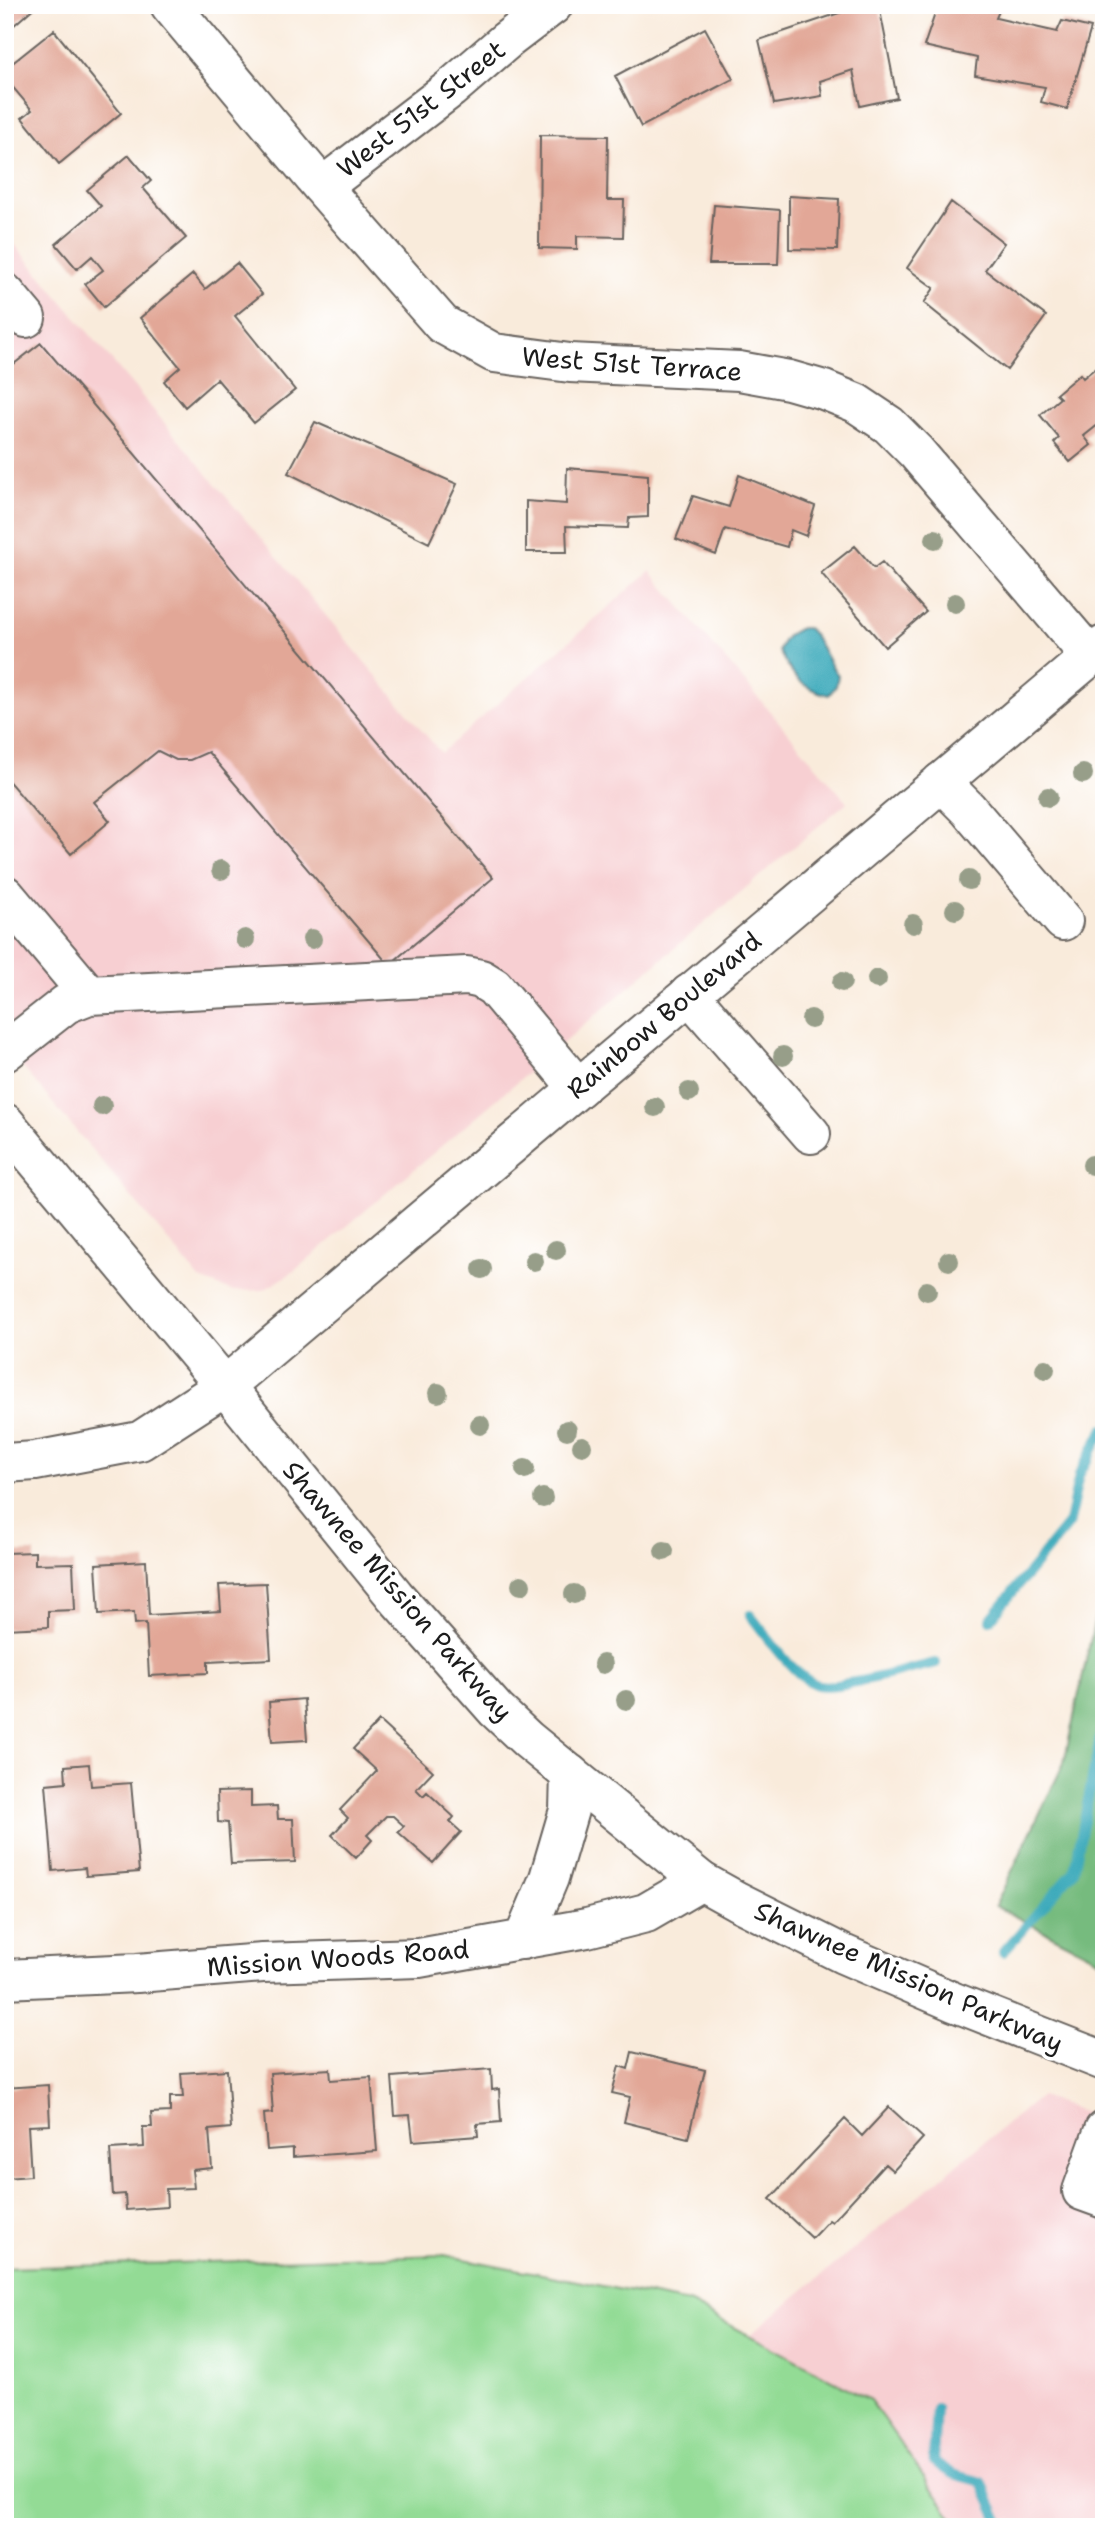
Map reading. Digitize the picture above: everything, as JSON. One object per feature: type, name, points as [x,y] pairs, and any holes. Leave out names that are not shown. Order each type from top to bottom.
[{"type":"main road","name":"West 51st Terrace","points":[[170,5],[322,187],[442,324],[494,353],[570,363],[739,371],[789,380],[856,403],[889,425],[1097,650]]},
{"type":"main road","name":"West 51st Street","points":[[322,187],[450,89],[552,5]]},
{"type":"main road","name":"Rainbow Boulevard","points":[[5,1463],[35,1461],[140,1441],[225,1386],[1097,650]]},
{"type":"main road","points":[[941,782],[968,809],[1063,921]]},
{"type":"main road","points":[[5,895],[89,995]]},
{"type":"main road","points":[[5,1052],[66,1004],[89,995],[467,976],[481,979],[494,987],[578,1088]]},
{"type":"main road","points":[[689,994],[811,1134]]},
{"type":"main road","name":"Shawnee Mission Parkway","points":[[5,1123],[225,1386],[395,1596],[504,1717],[570,1774],[701,1881],[843,1954],[954,2002],[1104,2061]]},
{"type":"main road","points":[[523,1940],[549,1878],[569,1810],[570,1774]]},
{"type":"main road","name":"Mission Woods Road","points":[[5,1979],[136,1973],[263,1963],[419,1958],[587,1928],[646,1913],[701,1881]]},
{"type":"main road","points":[[1104,2130],[1082,2191],[1104,2199]]},
{"type":"shaded area","points":[[5,233],[441,753],[650,571],[847,802],[293,1272],[264,1290],[232,1291],[200,1279],[5,1046]]},
{"type":"shaded area","points":[[1041,2096],[1104,2120],[1104,2527],[959,2527],[870,2400],[749,2335]]},
{"type":"green space","points":[[1104,1577],[1104,1962],[995,1906],[1064,1763]]},
{"type":"green space","points":[[444,2255],[689,2303],[870,2400],[959,2527],[5,2527],[5,2268]]},
{"type":"water","points":[[801,628],[807,628],[812,634],[838,675],[836,686],[829,695],[811,689],[798,680],[779,651],[787,636]]},
{"type":"building","points":[[5,5],[37,5],[5,33]]},
{"type":"building","points":[[863,5],[879,5],[897,98],[860,106],[853,70],[820,81],[822,96],[774,104],[759,40]]},
{"type":"building","points":[[938,5],[974,5],[999,11],[996,18],[1057,32],[1062,21],[1091,28],[1067,109],[1041,102],[1045,87],[975,75],[977,58],[924,46]]},
{"type":"building","points":[[705,28],[733,79],[641,127],[615,76]]},
{"type":"building","points":[[54,30],[121,113],[59,164],[22,118],[32,110],[5,78],[5,69]]},
{"type":"building","points":[[540,135],[608,136],[607,200],[624,200],[623,237],[577,236],[577,249],[539,248]]},
{"type":"building","points":[[129,155],[151,181],[143,188],[186,238],[104,307],[85,284],[103,270],[92,256],[77,269],[56,244],[101,206],[87,190]]},
{"type":"building","points":[[789,196],[839,199],[837,250],[789,249]]},
{"type":"building","points":[[951,202],[1004,243],[985,270],[1046,316],[1007,370],[924,303],[934,288],[907,268]]},
{"type":"building","points":[[714,205],[780,210],[778,264],[709,264]]},
{"type":"building","points":[[237,263],[262,294],[235,316],[295,390],[254,423],[217,379],[185,407],[164,381],[180,367],[140,318],[193,274],[205,289]]},
{"type":"building","points":[[41,343],[493,878],[389,965],[208,752],[190,760],[176,760],[158,751],[94,802],[110,821],[71,854],[5,777],[5,371]]},
{"type":"building","points":[[1104,361],[1104,420],[1084,436],[1091,445],[1070,462],[1054,443],[1059,438],[1040,415],[1060,398],[1056,394],[1080,374],[1083,378]]},
{"type":"building","points":[[315,422],[457,484],[429,543],[288,473]]},
{"type":"building","points":[[567,468],[648,475],[648,517],[629,518],[628,528],[566,526],[567,552],[526,552],[526,501],[566,504]]},
{"type":"building","points":[[739,475],[815,506],[806,536],[791,530],[787,547],[725,529],[716,555],[676,539],[693,496],[729,507]]},
{"type":"building","points":[[855,546],[874,568],[882,562],[926,612],[885,647],[821,573]]},
{"type":"building","points":[[35,1552],[35,1564],[73,1563],[75,1610],[48,1611],[48,1627],[5,1629],[5,1553]]},
{"type":"building","points":[[146,1561],[149,1615],[221,1611],[219,1585],[266,1583],[271,1659],[208,1662],[208,1673],[149,1676],[146,1623],[135,1624],[134,1612],[99,1614],[96,1564]]},
{"type":"building","points":[[304,1699],[307,1740],[272,1742],[269,1702]]},
{"type":"building","points":[[379,1721],[433,1771],[416,1789],[423,1796],[427,1792],[454,1817],[450,1822],[461,1832],[433,1863],[398,1832],[404,1826],[393,1816],[386,1816],[367,1835],[372,1840],[356,1858],[332,1835],[348,1818],[340,1810],[377,1771],[353,1749]]},
{"type":"building","points":[[89,1764],[91,1786],[131,1783],[139,1872],[86,1876],[85,1868],[53,1871],[46,1784],[66,1782],[65,1766]]},
{"type":"building","points":[[251,1791],[251,1807],[277,1806],[278,1819],[293,1819],[295,1862],[231,1864],[228,1823],[218,1822],[217,1792]]},
{"type":"building","points":[[632,2052],[705,2070],[688,2138],[624,2122],[630,2097],[612,2093],[619,2066],[628,2069]]},
{"type":"building","points":[[330,2069],[331,2080],[371,2077],[377,2151],[293,2157],[293,2148],[267,2150],[264,2114],[273,2113],[270,2073]]},
{"type":"building","points":[[491,2069],[492,2090],[499,2089],[501,2122],[477,2124],[478,2136],[413,2141],[410,2115],[395,2116],[392,2077]]},
{"type":"building","points":[[227,2070],[231,2128],[209,2130],[212,2168],[192,2170],[194,2188],[166,2189],[167,2207],[126,2210],[125,2194],[113,2195],[110,2149],[144,2147],[143,2127],[152,2127],[151,2113],[170,2112],[170,2097],[183,2097],[181,2073]]},
{"type":"building","points":[[48,2085],[50,2125],[28,2126],[31,2176],[5,2178],[5,2088]]},
{"type":"building","points":[[889,2107],[923,2138],[893,2171],[885,2164],[832,2222],[829,2220],[812,2238],[770,2199],[845,2119],[862,2136]]},
{"type":"waterway","points":[[990,1620],[1069,1523],[1079,1475],[1104,1429]]},
{"type":"waterway","points":[[750,1615],[791,1665],[809,1681],[818,1685],[858,1682],[936,1663]]},
{"type":"waterway","points":[[1003,1952],[1074,1871],[1104,1718]]},
{"type":"waterway","points":[[936,2408],[933,2461],[953,2474],[982,2482],[1002,2527]]}]
